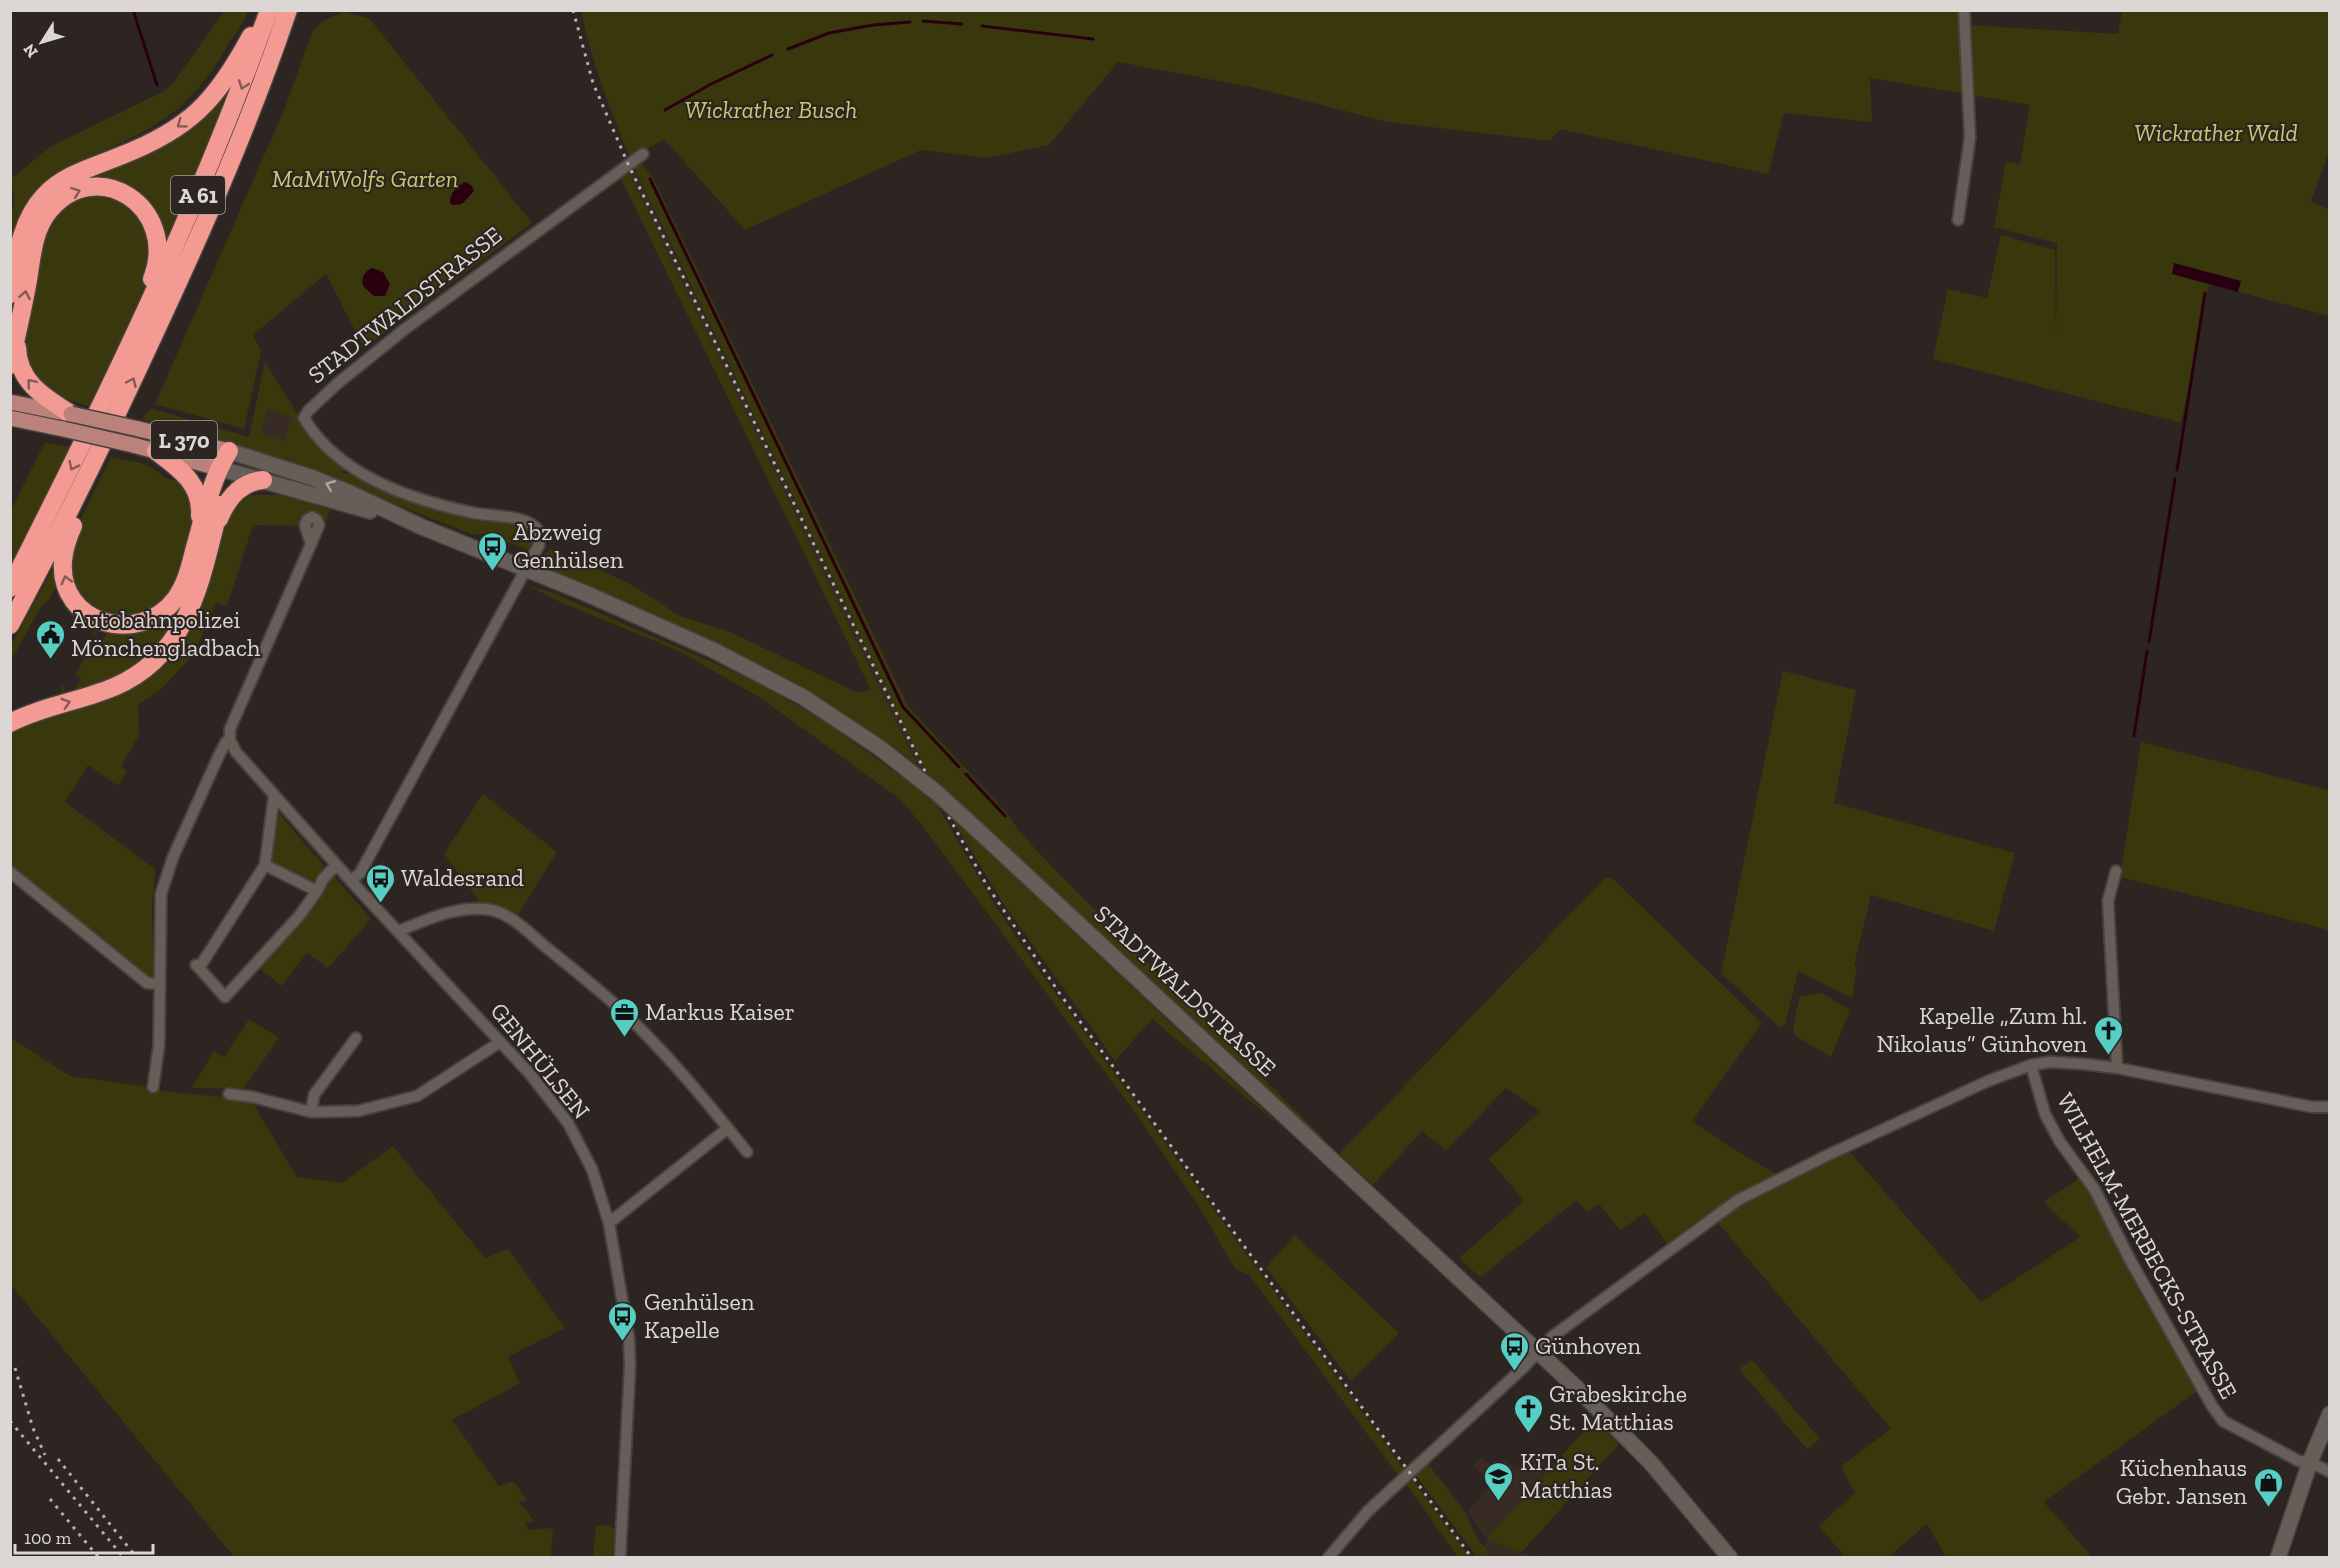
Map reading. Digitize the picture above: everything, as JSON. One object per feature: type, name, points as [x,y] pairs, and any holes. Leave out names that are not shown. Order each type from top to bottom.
[{"type":"highway","points":[[10,294],[23,234],[33,210],[44,196],[68,177],[148,144],[193,116],[225,81],[264,10]]},
{"type":"highway","name":"A 61","points":[[10,588],[117,376],[170,261],[224,133],[269,10]]},
{"type":"highway","name":"A 61","points":[[10,624],[99,454],[218,196],[257,99],[288,10]]},
{"type":"highway","points":[[10,365],[35,239],[49,211],[69,194],[85,189],[101,188],[119,191],[144,209],[156,232],[158,251],[156,269],[133,321],[117,376]]},
{"type":"highway","points":[[16,337],[18,361],[26,378],[67,422]]},
{"type":"highway","points":[[99,454],[88,493],[67,542],[63,561],[66,584],[80,608],[92,617],[104,622],[127,626],[145,622],[162,613],[176,597],[186,580],[200,514],[199,495],[186,476],[156,451]]},
{"type":"highway","points":[[190,565],[229,451]]},
{"type":"highway","points":[[211,541],[224,469]]},
{"type":"highway","points":[[10,723],[115,687],[147,669],[158,659],[176,638],[184,622],[221,513],[231,497],[246,485],[263,480]]},
{"type":"main road","name":"L 370","points":[[10,402],[133,445],[224,469]]},
{"type":"main road","name":"L 370","points":[[10,417],[140,429],[229,451]]},
{"type":"main road","name":"STADTWALDSTRASSE","points":[[229,451],[332,486],[734,660],[803,697],[880,748],[937,793],[984,836],[1538,1352],[1644,1455],[1730,1557]]},
{"type":"main road","name":"STADTWALDSTRASSE","points":[[224,469],[422,526]]},
{"type":"main road","points":[[2278,1557],[2310,1462],[2330,1413]]},
{"type":"street","points":[[1958,220],[1970,138],[1964,10]]},
{"type":"street","name":"STADTWALDSTRASSE","points":[[526,569],[539,545],[539,531],[531,523],[441,506],[388,487],[348,465],[333,453],[319,440],[304,418],[325,395],[405,329],[644,154]]},
{"type":"street","points":[[153,1087],[159,1045],[161,894],[166,875],[219,755],[226,742],[230,740],[231,729],[311,544]]},
{"type":"street","points":[[351,881],[360,873],[526,569]]},
{"type":"street","name":"GENHÜLSEN","points":[[230,740],[236,752],[274,796],[537,1082],[568,1123],[592,1169],[609,1223],[629,1339],[630,1366],[620,1557]]},
{"type":"street","points":[[274,796],[265,865],[198,966],[225,997],[299,916],[323,879],[336,865]]},
{"type":"street","points":[[265,865],[317,891]]},
{"type":"street","points":[[2116,871],[2108,901],[2117,1068]]},
{"type":"street","points":[[10,872],[147,983],[159,984]]},
{"type":"street","points":[[399,931],[435,916],[456,911],[482,909],[496,911],[509,918],[591,983],[622,1011],[690,1082],[747,1152]]},
{"type":"street","points":[[311,1112],[314,1095],[356,1038]]},
{"type":"street","points":[[229,1094],[254,1097],[311,1112],[357,1112],[417,1096],[500,1042]]},
{"type":"street","points":[[1328,1557],[1368,1511],[1427,1458],[1553,1336],[1738,1200],[1988,1080],[2031,1065],[2050,1062],[2117,1068],[2312,1107],[2330,1107]]},
{"type":"street","name":"WILHELM-MERBECKS-STRASSE","points":[[2031,1065],[2045,1114],[2060,1142],[2095,1190],[2129,1258],[2212,1406],[2223,1421],[2299,1461],[2310,1462],[2330,1472]]},
{"type":"street","points":[[609,1223],[728,1128]]},
{"type":"shaded area","points":[[633,165],[927,773],[918,766],[896,723],[683,287],[627,169]]},
{"type":"shaded area","points":[[466,182],[472,186],[474,191],[462,204],[453,205],[450,199],[453,193],[457,187]]},
{"type":"shaded area","points":[[2174,263],[2241,281],[2238,292],[2172,274]]},
{"type":"shaded area","points":[[372,268],[383,272],[390,284],[385,296],[374,296],[363,286],[364,275]]},
{"type":"shaded area","points":[[268,409],[292,417],[284,441],[260,433]]},
{"type":"shaded area","name":"KiTa St. Matthias","points":[[1535,1450],[1552,1466],[1486,1539],[1468,1511],[1489,1487],[1486,1484],[1489,1481],[1473,1466],[1482,1457],[1496,1470],[1505,1460],[1516,1469]]},
{"type":"shaded area","points":[[1486,1539],[1521,1553],[1543,1557],[1491,1557],[1486,1548]]},
{"type":"green space","points":[[1963,10],[1967,25],[2118,34],[2122,11],[2329,11],[2329,152],[2311,201],[2329,210],[2329,316],[2209,284],[2181,423],[1933,359],[1948,289],[1987,298],[2001,235],[2055,250],[2056,339],[2057,243],[1994,227],[2006,162],[2020,164],[2030,105],[1870,78],[1872,122],[1784,113],[1768,174],[1560,129],[1550,141],[1388,122],[1251,87],[1118,62],[1049,145],[986,158],[921,150],[745,230],[664,139],[631,159],[602,86],[581,11]]},
{"type":"green space","points":[[224,11],[248,11],[211,72],[191,96],[168,117],[153,126],[116,146],[76,163],[43,184],[30,199],[19,218],[11,243],[11,216],[15,201],[11,179],[50,147],[166,90]]},
{"type":"green space","name":"MaMiWolfs Garten","points":[[343,12],[369,18],[532,223],[364,348],[326,274],[253,335],[261,351],[244,429],[155,404],[284,110],[313,30],[323,21]]},
{"type":"green space","points":[[237,76],[165,249],[127,191],[59,196],[17,311],[12,310],[22,258],[52,193],[131,156]]},
{"type":"green space","points":[[640,162],[653,178],[908,706],[1005,811],[1020,832],[1053,868],[1322,1137],[1328,1146],[927,773],[633,165]]},
{"type":"green space","points":[[627,169],[918,766],[890,744],[888,746],[726,649],[544,566],[542,561],[551,549],[629,583],[680,616],[730,632],[856,692],[871,690],[619,175]]},
{"type":"green space","points":[[99,194],[121,199],[148,227],[149,272],[134,313],[90,406],[69,400],[41,384],[28,367],[23,357],[22,347],[31,288],[47,228],[52,218],[76,198]]},
{"type":"green space","points":[[265,362],[302,421],[346,467],[342,473],[360,475],[391,491],[524,523],[536,536],[533,547],[529,551],[489,534],[471,534],[292,463],[150,425],[149,421],[142,419],[150,408],[249,437]],"holes":[[[268,409],[292,417],[284,441],[261,433]]]},
{"type":"green space","points":[[45,442],[70,447],[11,565],[11,510]]},
{"type":"green space","points":[[111,457],[140,463],[153,468],[167,479],[183,482],[197,516],[175,586],[159,607],[123,619],[92,609],[78,594],[71,575],[74,532]]},
{"type":"green space","points":[[240,494],[278,495],[330,510],[325,524],[315,516],[302,526],[253,525],[227,606],[216,602],[195,653],[161,689],[138,705],[139,735],[121,766],[127,771],[118,786],[88,765],[65,802],[155,869],[152,909],[154,977],[146,980],[11,871],[11,732],[135,685],[167,660],[222,523]]},
{"type":"green space","points":[[59,558],[54,591],[47,602],[41,606],[11,661],[11,645]]},
{"type":"green space","points":[[529,586],[551,592],[753,680],[823,720],[912,784],[937,805],[996,907],[1041,973],[1406,1472],[1400,1478],[1249,1275],[1236,1269],[1203,1213],[1139,1118],[921,824],[900,799],[762,699],[679,651],[562,603]]},
{"type":"green space","points":[[178,601],[186,609],[150,663],[69,696],[81,679],[75,675],[91,646],[90,642],[96,645],[93,651],[97,652],[106,634],[98,630],[94,636],[91,635],[92,633],[102,627]]},
{"type":"green space","points":[[1783,671],[1856,690],[1834,803],[2015,853],[1994,931],[1871,895],[1854,965],[1857,967],[1852,998],[1798,971],[1785,1025],[1779,1027],[1721,973]]},
{"type":"green space","points":[[62,685],[65,687],[63,693],[69,696],[64,698],[61,694]]},
{"type":"green space","points":[[2141,742],[2329,790],[2329,930],[2120,877]]},
{"type":"green space","points":[[483,794],[557,852],[517,916],[498,905],[480,902],[444,854]]},
{"type":"green space","points":[[277,811],[324,866],[320,875],[315,879],[306,881],[271,862]]},
{"type":"green space","points":[[951,817],[1285,1130],[1152,1019],[1115,1061],[1003,903]]},
{"type":"green space","points":[[332,874],[371,919],[328,968],[307,953],[282,986],[257,967]]},
{"type":"green space","points":[[1605,878],[1612,878],[1762,1023],[1692,1121],[1732,1148],[1786,1180],[1849,1151],[1981,1302],[2080,1237],[2044,1202],[2081,1177],[2091,1192],[2123,1262],[2197,1391],[2044,1502],[2092,1557],[1946,1557],[1927,1524],[1888,1557],[1845,1557],[1819,1526],[1855,1493],[1841,1466],[1891,1429],[1709,1212],[1667,1243],[1644,1213],[1620,1231],[1599,1204],[1588,1213],[1577,1200],[1480,1277],[1459,1258],[1524,1201],[1489,1159],[1540,1111],[1506,1088],[1446,1151],[1422,1131],[1373,1185],[1339,1154]]},
{"type":"green space","points":[[1822,993],[1850,1010],[1831,1057],[1795,1036],[1793,1026],[1800,996]]},
{"type":"green space","points":[[249,1019],[279,1038],[243,1089],[192,1088],[214,1051],[224,1057]]},
{"type":"green space","points":[[10,1037],[70,1076],[149,1087],[162,1091],[251,1100],[297,1177],[342,1183],[393,1146],[485,1258],[508,1249],[565,1328],[508,1357],[520,1383],[452,1420],[499,1486],[513,1481],[527,1500],[519,1502],[535,1522],[526,1522],[527,1530],[553,1528],[551,1557],[234,1557],[11,1285]]},
{"type":"green space","points":[[1295,1235],[1399,1333],[1351,1381],[1266,1267]]},
{"type":"green space","points":[[1752,1360],[1820,1439],[1807,1449],[1739,1369]]},
{"type":"green space","points":[[1594,1420],[1619,1444],[1521,1553],[1486,1539]]},
{"type":"green space","points":[[1428,1464],[1464,1510],[1480,1543],[1486,1547],[1491,1557],[1477,1557],[1416,1475]]},
{"type":"green space","points":[[1412,1479],[1469,1557],[1458,1557],[1406,1484]]},
{"type":"green space","points":[[609,1525],[615,1530],[612,1557],[593,1557],[596,1526]]},
{"type":"waterway","points":[[133,10],[157,85]]},
{"type":"waterway","points":[[923,21],[962,24]]},
{"type":"waterway","points":[[788,49],[829,33],[873,25],[910,22]]},
{"type":"waterway","points":[[982,26],[1093,39]]},
{"type":"waterway","points":[[665,110],[711,84],[772,55]]},
{"type":"waterway","points":[[650,179],[903,707],[959,767]]},
{"type":"waterway","points":[[2177,470],[2205,293]]},
{"type":"waterway","points":[[2149,642],[2175,479]]},
{"type":"waterway","points":[[2134,736],[2147,651]]},
{"type":"waterway","points":[[966,774],[1005,816]]},
{"type":"railway","points":[[573,10],[593,83],[628,164],[936,794],[986,884],[1060,994],[1472,1558]]},
{"type":"railway","points":[[15,1368],[33,1428],[45,1455]]},
{"type":"railway","points":[[10,1421],[124,1558]]},
{"type":"railway","points":[[58,1459],[137,1558]]},
{"type":"railway","points":[[50,1499],[99,1558]]},
{"type":"place","name":"Abzweig Genhülsen","points":[[492,572]]},
{"type":"place","name":"Autobahnpolizei Mönchengladbach","points":[[50,660]]},
{"type":"place","name":"Waldesrand","points":[[380,904]]},
{"type":"place","name":"Markus Kaiser","points":[[624,1038]]},
{"type":"place","name":"Kapelle „Zum hl. Nikolaus“ Günhoven","points":[[2108,1056]]},
{"type":"place","name":"Genhülsen Kapelle","points":[[623,1342]]},
{"type":"place","name":"Günhoven","points":[[1514,1372]]},
{"type":"place","name":"Grabeskirche St. Matthias","points":[[1528,1434]]},
{"type":"place","name":"KiTa St. Matthias","points":[[1499,1502]]},
{"type":"place","name":"Küchenhaus Gebr. Jansen","points":[[2268,1508]]},
{"type":"park label","name":"Wickrather Busch","points":[[771,110]]},
{"type":"park label","name":"Wickrather Wald","points":[[2216,133]]}]
